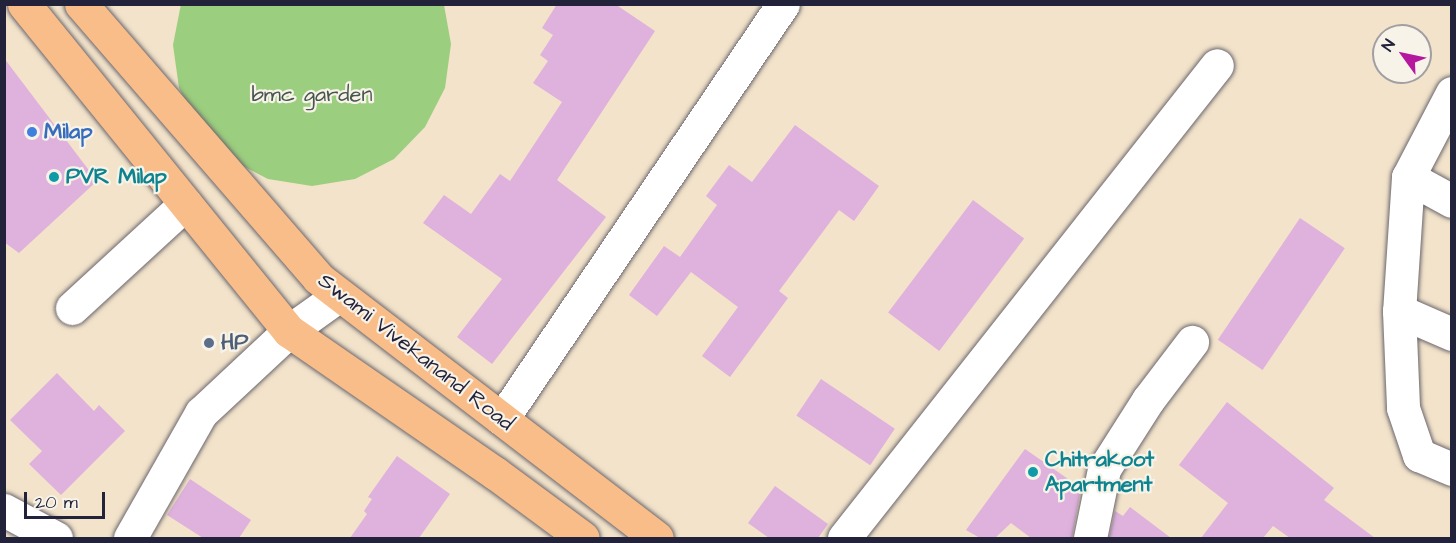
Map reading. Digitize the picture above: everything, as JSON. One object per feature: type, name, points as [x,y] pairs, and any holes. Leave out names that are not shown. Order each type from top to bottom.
[{"type":"main road","points":[[24,4],[289,331],[495,473],[583,538]]},
{"type":"main road","name":"Swami Vivekanand Road","points":[[81,4],[318,278],[338,296],[657,538]]},
{"type":"street","points":[[502,419],[783,4]]},
{"type":"street","points":[[844,538],[1217,65]]},
{"type":"street","points":[[1452,93],[1408,177],[1399,311],[1403,408],[1419,455],[1452,469]]},
{"type":"street","points":[[1408,177],[1452,201]]},
{"type":"street","points":[[72,308],[185,204]]},
{"type":"street","points":[[130,538],[201,413],[289,331],[338,296]]},
{"type":"street","points":[[1399,311],[1452,334]]},
{"type":"street","points":[[1090,538],[1104,469],[1148,399],[1192,342]]},
{"type":"street","points":[[4,510],[56,538]]},
{"type":"green space","name":"bmc garden","points":[[181,4],[444,5],[451,44],[445,88],[425,127],[394,159],[355,179],[312,186],[268,179],[229,159],[199,128],[179,88],[173,45]]},
{"type":"building","points":[[557,4],[615,4],[655,31],[557,180],[606,217],[492,364],[457,337],[502,279],[423,223],[444,195],[471,214],[500,174],[510,181],[562,102],[533,83],[548,61],[540,55],[553,35],[542,28]]},
{"type":"building","name":"Milap","points":[[4,58],[97,181],[19,253],[4,242]]},
{"type":"building","points":[[795,125],[879,186],[854,221],[839,210],[779,291],[788,298],[730,377],[702,356],[738,307],[691,272],[657,316],[629,295],[664,246],[680,257],[717,205],[706,196],[729,165],[752,182]]},
{"type":"building","points":[[973,200],[1024,239],[939,351],[888,313]]},
{"type":"building","points":[[1300,218],[1345,248],[1263,370],[1218,340]]},
{"type":"building","points":[[57,373],[94,411],[99,405],[125,431],[61,495],[29,464],[42,451],[10,420]]},
{"type":"building","points":[[821,379],[895,429],[870,465],[796,415]]},
{"type":"building","points":[[1227,402],[1334,488],[1324,500],[1375,538],[1290,538],[1273,526],[1263,538],[1201,538],[1228,503],[1179,465]]},
{"type":"building","name":"Chitrakoot Apartment","points":[[1025,449],[1081,488],[1072,538],[1031,538],[1011,523],[995,538],[980,538],[966,530]]},
{"type":"building","points":[[397,456],[450,494],[419,538],[350,538],[367,514],[364,511],[372,499],[368,497]]},
{"type":"building","points":[[190,479],[251,520],[239,538],[203,538],[167,515]]},
{"type":"building","points":[[775,486],[828,524],[818,538],[769,538],[748,523]]},
{"type":"building","points":[[1130,507],[1171,538],[1109,538],[1115,511],[1123,516]]},
{"type":"place","name":"Milap","points":[[32,132]]},
{"type":"place","name":"PVR Milap","points":[[54,177]]},
{"type":"place","name":"HP","points":[[209,343]]},
{"type":"place","name":"Chitrakoot Apartment","points":[[1033,472]]}]
